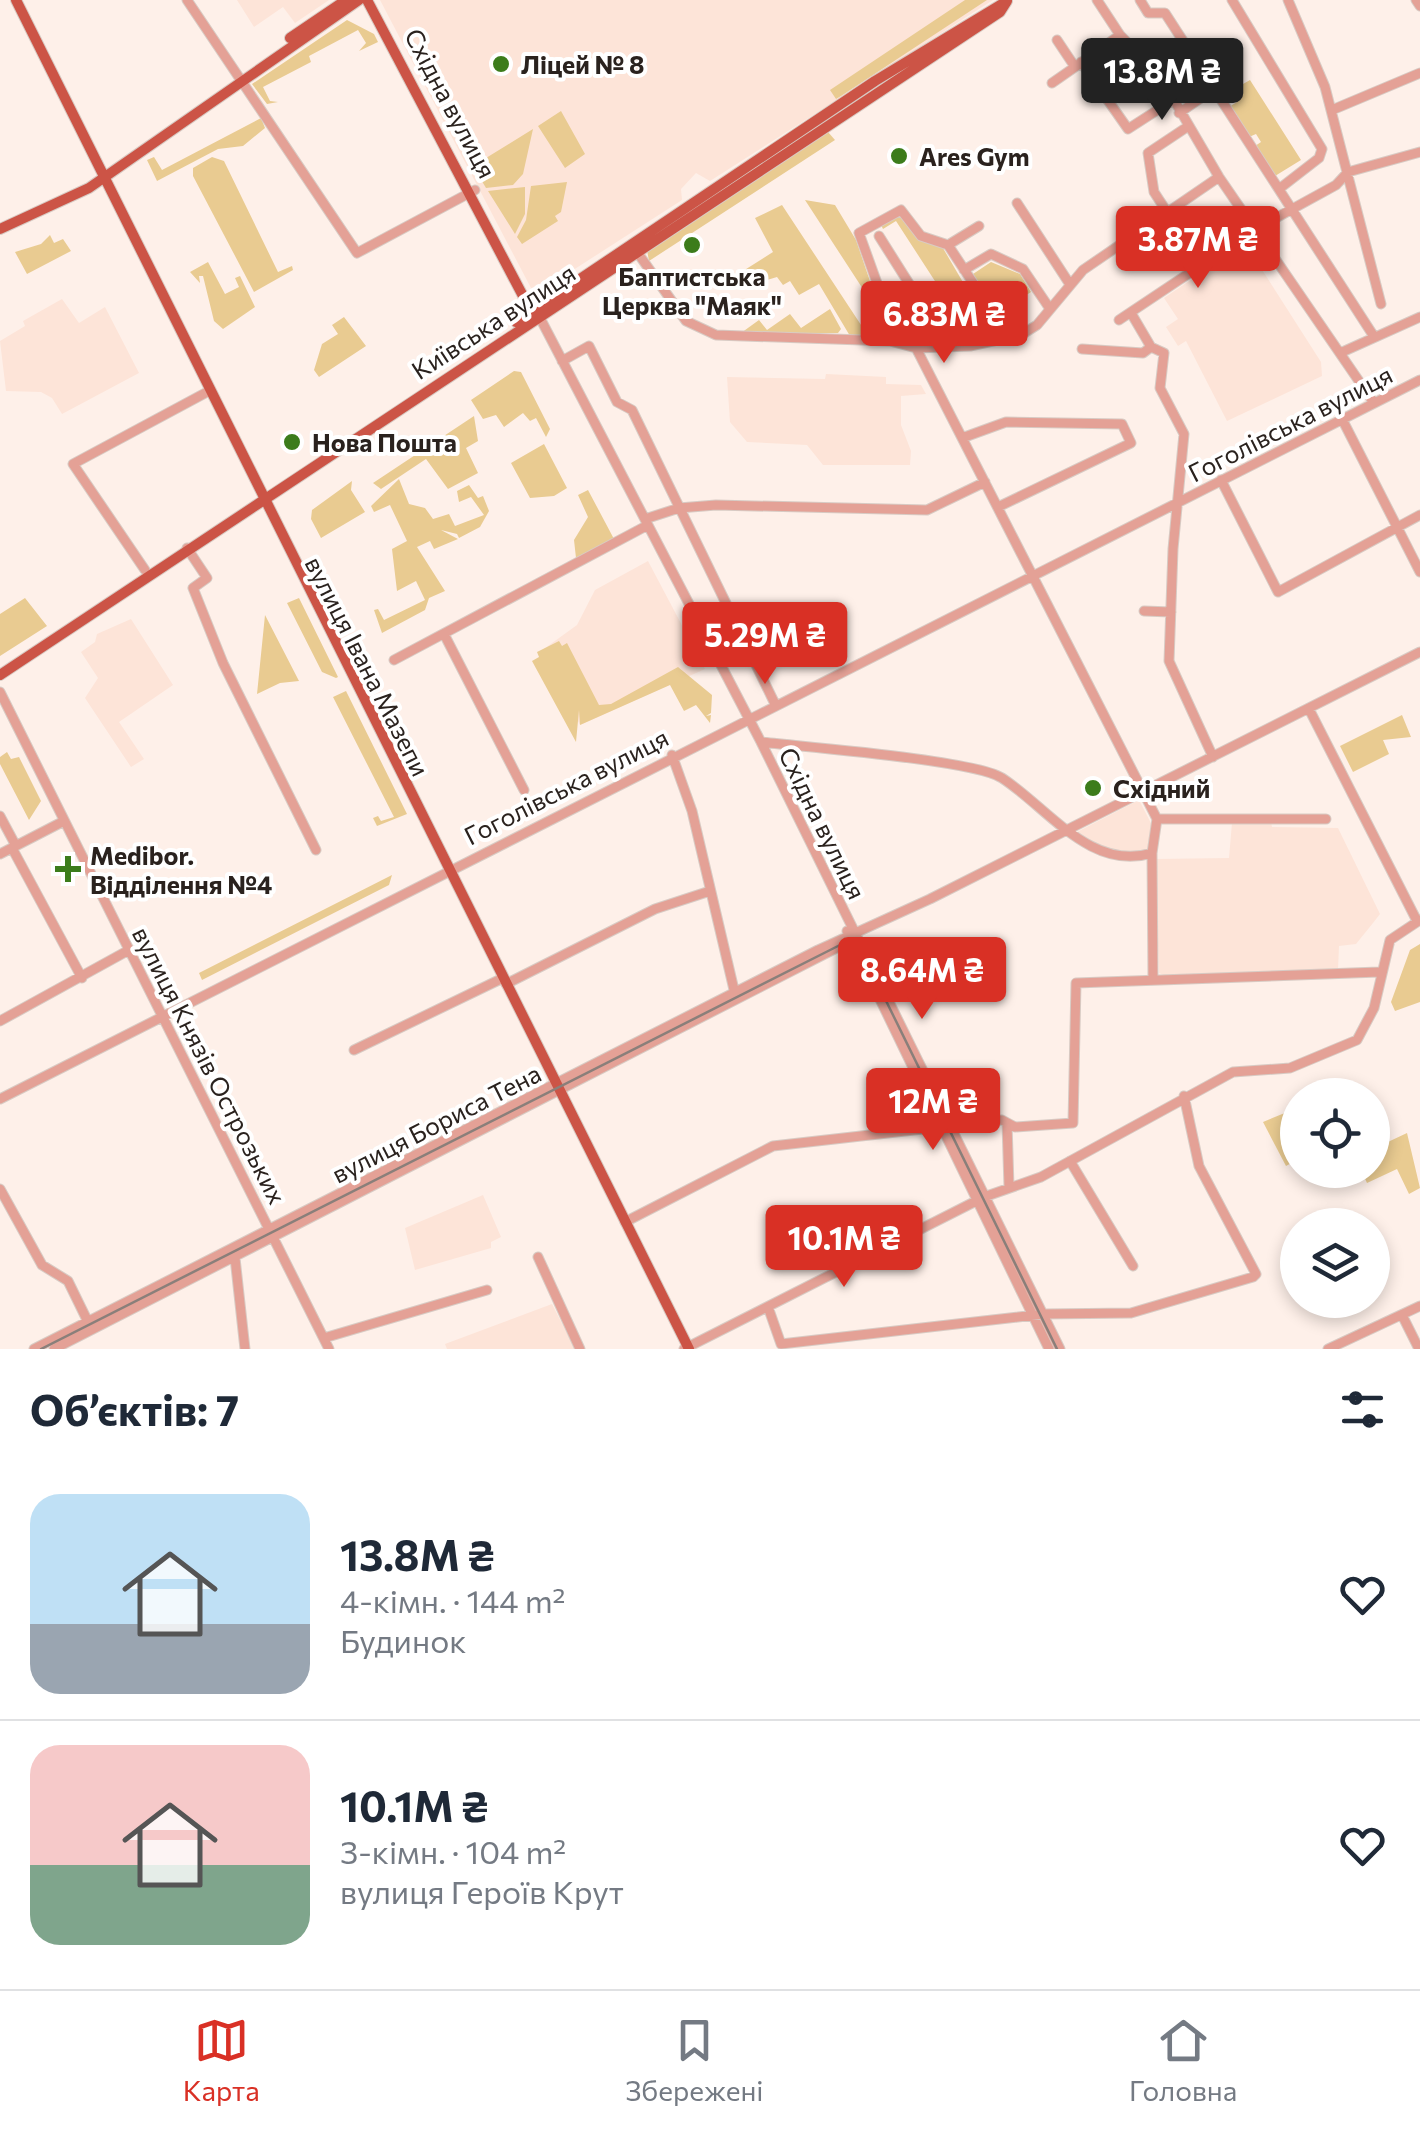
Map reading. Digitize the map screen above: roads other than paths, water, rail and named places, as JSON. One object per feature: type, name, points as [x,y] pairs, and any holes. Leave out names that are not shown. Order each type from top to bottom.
[{"type":"main road","name":"вулиця Івана Мазепи","points":[[16,0],[687,1348]]},
{"type":"main road","points":[[0,226],[102,174],[346,0]]},
{"type":"main road","points":[[240,76],[358,0]]},
{"type":"main road","name":"Східна вулиця","points":[[370,0],[534,312]]},
{"type":"main road","name":"Київська вулиця","points":[[534,312],[637,252],[1000,12],[1007,0]]},
{"type":"main road","name":"Київська вулиця","points":[[0,671],[145,570],[950,33],[1007,0]]},
{"type":"main road","name":"Київська вулиця","points":[[0,671],[261,496]]},
{"type":"street","points":[[187,0],[357,253],[472,192]]},
{"type":"street","points":[[1098,0],[1120,34],[1153,66],[1219,177],[1374,403]]},
{"type":"street","points":[[1140,0],[1148,13],[1165,13],[1373,336]]},
{"type":"street","points":[[1232,0],[1322,149],[1318,158],[1279,189]]},
{"type":"street","points":[[1288,0],[1332,110],[1381,304]]},
{"type":"street","points":[[1052,82],[1120,34]]},
{"type":"street","points":[[1057,40],[1128,129],[1173,100]]},
{"type":"street","points":[[1332,110],[1420,72]]},
{"type":"street","points":[[1179,113],[1214,89]]},
{"type":"street","points":[[1167,212],[1154,192],[1148,152],[1187,127]]},
{"type":"street","points":[[1120,320],[1254,230],[1336,185],[1348,172],[1420,152]]},
{"type":"street","points":[[637,252],[686,321],[716,334],[890,341],[916,348],[1010,339],[1028,332],[1069,283],[1219,177]]},
{"type":"street","points":[[1017,203],[1069,283]]},
{"type":"street","points":[[1010,339],[948,244],[922,236],[900,210],[858,232],[877,283],[916,348],[1157,819],[1152,854],[1153,980]]},
{"type":"street","points":[[948,244],[978,226]]},
{"type":"street","points":[[879,236],[927,312],[929,324],[916,348]]},
{"type":"street","points":[[964,270],[992,254],[1023,269],[1050,309]]},
{"type":"street","name":"Східна вулиця","points":[[534,312],[645,524]]},
{"type":"street","name":"Східна вулиця","points":[[534,312],[746,718],[1039,1315],[1060,1349]]},
{"type":"street","points":[[1131,313],[1151,347],[1164,353],[1160,388],[1184,434],[1181,500],[1173,549],[1170,661],[1212,758]]},
{"type":"street","points":[[1340,352],[1420,317]]},
{"type":"street","points":[[562,361],[588,346],[618,402],[632,410],[775,704]]},
{"type":"street","points":[[1082,349],[1143,353],[1151,347]]},
{"type":"street","name":"Гоголівська вулиця","points":[[0,1099],[448,868],[1420,380]]},
{"type":"street","points":[[145,570],[73,464],[209,390]]},
{"type":"street","points":[[1342,419],[1420,572]]},
{"type":"street","points":[[962,438],[1006,422],[1122,424],[1131,443],[998,507]]},
{"type":"street","points":[[1221,480],[1278,592],[1420,515]]},
{"type":"street","points":[[394,660],[679,508],[716,505],[927,510],[985,482]]},
{"type":"street","points":[[188,548],[207,578],[193,588],[224,663],[316,850]]},
{"type":"street","points":[[1144,611],[1171,612]]},
{"type":"street","points":[[444,634],[524,790]]},
{"type":"street","name":"вулиця Бориса Тена","points":[[54,1349],[90,1326],[1420,652]]},
{"type":"street","name":"вулиця Князів Острозьких","points":[[0,692],[329,1349]]},
{"type":"street","points":[[687,1348],[982,1198],[1040,1178],[1233,1072],[1312,1062],[1356,1040],[1374,1008],[1379,972],[1393,935],[1418,920],[1309,708]]},
{"type":"street","name":"Східна вулиця","points":[[746,718],[761,742],[852,938]]},
{"type":"street","points":[[761,742],[998,776],[1068,830],[1122,858],[1152,854]]},
{"type":"street","points":[[672,755],[692,810],[736,997]]},
{"type":"street","points":[[0,816],[82,978]]},
{"type":"street","points":[[1157,819],[1326,819]]},
{"type":"street","points":[[0,854],[64,821]]},
{"type":"street","points":[[354,1050],[655,909],[710,890]]},
{"type":"street","points":[[0,1021],[129,950]]},
{"type":"street","points":[[625,1222],[772,1146],[946,1127],[1073,1122],[1076,983],[1379,972]]},
{"type":"street","points":[[768,1307],[780,1344],[1039,1315],[1131,1313],[1256,1274],[1199,1166],[1184,1096]]},
{"type":"street","points":[[1007,1123],[1008,1187]]},
{"type":"street","points":[[1070,1161],[1133,1266]]},
{"type":"street","points":[[0,1189],[42,1265],[68,1281],[90,1326]]},
{"type":"street","name":"вулиця Бориса Тена","points":[[34,1349],[235,1258],[272,1234]]},
{"type":"street","points":[[538,1257],[580,1349]]},
{"type":"street","points":[[235,1258],[245,1349]]},
{"type":"street","points":[[324,1338],[487,1290]]},
{"type":"street","points":[[1328,1349],[1420,1306]]},
{"type":"street","name":"Східна вулиця","points":[[1039,1315],[1050,1349]]},
{"type":"street","points":[[1402,1315],[1419,1349]]},
{"type":"tram line","points":[[41,1349],[840,945],[854,948],[866,960],[1057,1349]]},
{"type":"place","name":"Ліцей № 8","points":[[501,64]]},
{"type":"place","name":"Ares Gym","points":[[899,156]]},
{"type":"place","name":"Баптистська Церква \"Маяк\"","points":[[692,245]]},
{"type":"place","name":"Нова Пошта","points":[[292,442]]},
{"type":"place","name":"Східний","points":[[1093,788]]},
{"type":"place","name":"Medibor. Відділення №4","points":[[68,869]]}]
